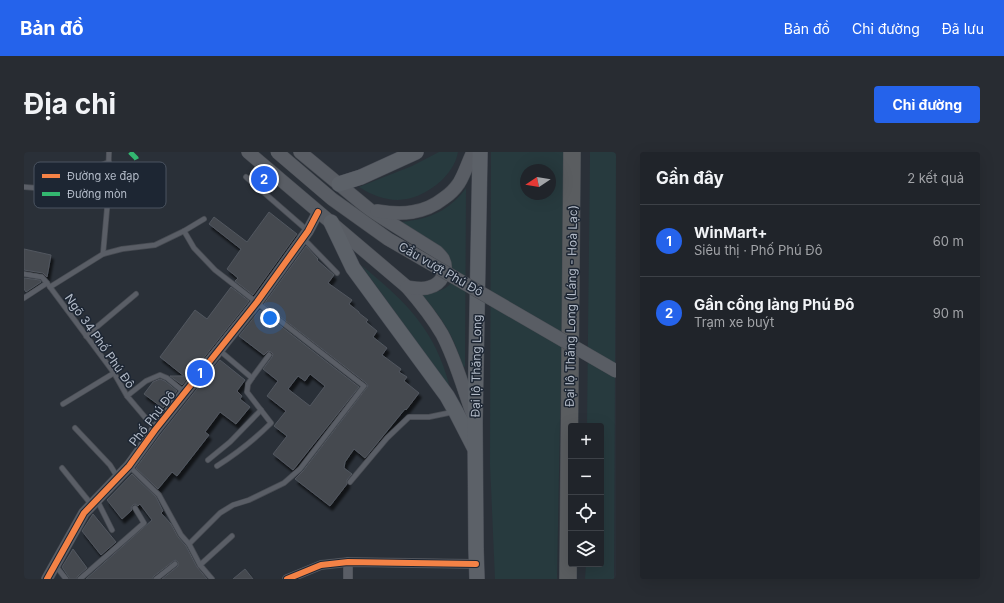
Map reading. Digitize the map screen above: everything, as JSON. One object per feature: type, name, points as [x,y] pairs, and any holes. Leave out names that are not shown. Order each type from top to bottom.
[{"type":"highway","name":"Đại lộ Thăng Long (Láng - Hoà Lạc)","points":[[568,579],[572,152]]},
{"type":"main road","points":[[248,152],[407,287],[426,309],[442,335],[453,359],[475,422]]},
{"type":"main road","name":"Cầu vượt Phú Đô","points":[[277,152],[332,199],[388,239],[616,371]]},
{"type":"main road","points":[[300,152],[370,210],[437,252],[443,259],[446,267],[443,276],[437,284],[429,288],[407,287]]},
{"type":"main road","points":[[339,184],[361,177],[416,152]]},
{"type":"main road","points":[[370,210],[391,213],[412,213],[430,208],[454,190],[460,182],[473,152]]},
{"type":"main road","name":"Đại lộ Thăng Long","points":[[477,579],[475,422],[480,152]]},
{"type":"main road","points":[[331,222],[353,268],[432,375],[456,412],[475,449]]},
{"type":"street","name":"Phố Phú Đô","points":[[48,579],[84,513],[93,501],[129,466],[155,430],[257,302],[305,235],[318,212]]},
{"type":"street","points":[[348,562],[348,579]]},
{"type":"street","points":[[287,579],[321,565],[348,562],[476,564]]},
{"type":"lane","points":[[109,152],[109,162]]},
{"type":"lane","points":[[246,177],[305,235],[337,273]]},
{"type":"lane","points":[[24,187],[34,188]]},
{"type":"lane","points":[[103,254],[107,208]]},
{"type":"lane","points":[[50,287],[103,254],[122,249],[155,245],[184,231],[204,219]]},
{"type":"lane","points":[[184,231],[194,248],[215,270],[364,386],[300,469],[284,483],[249,500],[233,505],[220,513],[189,544]]},
{"type":"lane","name":"Ngõ 34 Phố Phú Đô","points":[[24,274],[42,276],[114,373],[127,396],[155,430]]},
{"type":"lane","points":[[24,298],[47,283]]},
{"type":"lane","points":[[86,336],[136,294]]},
{"type":"lane","points":[[219,350],[252,378]]},
{"type":"lane","points":[[217,466],[242,450],[257,438],[270,423],[247,392],[248,384],[269,355]]},
{"type":"lane","points":[[63,404],[114,373]]},
{"type":"lane","points":[[127,396],[146,381],[160,375],[167,378],[186,393]]},
{"type":"lane","points":[[208,460],[230,442],[261,410]]},
{"type":"lane","points":[[350,482],[387,438],[408,417],[428,417],[456,412]]},
{"type":"lane","points":[[75,428],[110,465],[118,478]]},
{"type":"lane","points":[[129,466],[159,494],[180,535],[189,544],[200,565],[212,579]]},
{"type":"lane","points":[[62,468],[93,501],[112,530]]},
{"type":"lane","points":[[80,579],[144,523],[135,508]]},
{"type":"lane","points":[[200,565],[232,536]]},
{"type":"lane","points":[[55,564],[66,579]]},
{"type":"lane","points":[[156,579],[175,564]]},
{"type":"green space","points":[[439,152],[458,152],[454,164],[447,175],[431,189],[421,194],[401,200],[391,200],[370,193],[359,187],[412,166]]},
{"type":"green space","points":[[491,152],[565,152],[557,579],[495,579],[490,464]]},
{"type":"green space","points":[[590,152],[616,152],[614,579],[585,579],[586,567],[604,567],[604,423],[587,423]]},
{"type":"green space","points":[[466,188],[464,367],[462,366],[456,346],[446,327],[435,310],[421,294],[440,291],[451,283],[453,279],[453,270],[450,262],[435,246],[401,222],[421,219],[446,208],[460,196]]},
{"type":"green space","points":[[361,265],[392,292],[417,318],[436,349],[444,367],[450,388]]},
{"type":"building","points":[[269,212],[297,234],[253,295],[235,281],[238,278],[227,269],[241,249],[209,224],[214,217],[247,242]]},
{"type":"building","points":[[306,246],[318,259],[317,260],[334,275],[328,283],[352,300],[349,304],[368,320],[366,322],[377,331],[373,337],[387,348],[382,355],[401,369],[399,372],[407,377],[404,381],[419,393],[365,458],[354,449],[345,462],[344,468],[352,474],[347,480],[347,484],[330,506],[295,479],[303,471],[368,386],[264,304]]},
{"type":"building","points":[[24,249],[51,255],[47,277],[43,273],[24,270]]},
{"type":"building","points":[[24,278],[40,280],[41,282],[26,292],[24,289]]},
{"type":"building","points":[[231,287],[249,301],[182,385],[170,376],[184,376],[160,357],[195,310],[207,319]]},
{"type":"building","points":[[260,310],[359,387],[293,470],[273,454],[287,436],[274,426],[286,411],[267,396],[278,381],[263,369],[273,354],[268,351],[264,355],[239,336]],"holes":[[[310,374],[325,386],[310,406],[288,389],[298,376],[305,381]]]},
{"type":"building","points":[[220,360],[245,380],[237,391],[242,396],[240,399],[250,407],[236,424],[220,412],[205,432],[209,435],[177,476],[172,472],[158,489],[136,468]]},
{"type":"building","points":[[160,379],[165,381],[177,391],[163,408],[144,394],[153,382]]},
{"type":"building","points":[[132,474],[156,497],[163,511],[161,513],[171,524],[178,537],[186,546],[197,567],[207,579],[162,579],[178,566],[178,562],[175,560],[152,579],[86,579],[152,520],[140,504],[138,506],[135,504],[133,505],[131,508],[132,510],[122,519],[107,500]]},
{"type":"building","points":[[93,514],[116,542],[101,555],[82,531]]},
{"type":"building","points":[[73,549],[87,568],[76,579],[70,579],[62,567]]},
{"type":"building","points":[[245,569],[253,579],[233,579]]},
{"type":"marked path","points":[[130,152],[138,162]]},
{"type":"cycle path","points":[[47,579],[84,513],[129,466],[155,430],[257,302],[308,231],[318,212]]},
{"type":"cycle path","points":[[287,579],[321,565],[348,562],[476,564]]},
{"type":"place","name":"Gần cổng làng Phú Đô","points":[[264,179]]},
{"type":"place","name":"WinMart+","points":[[200,373]]}]
